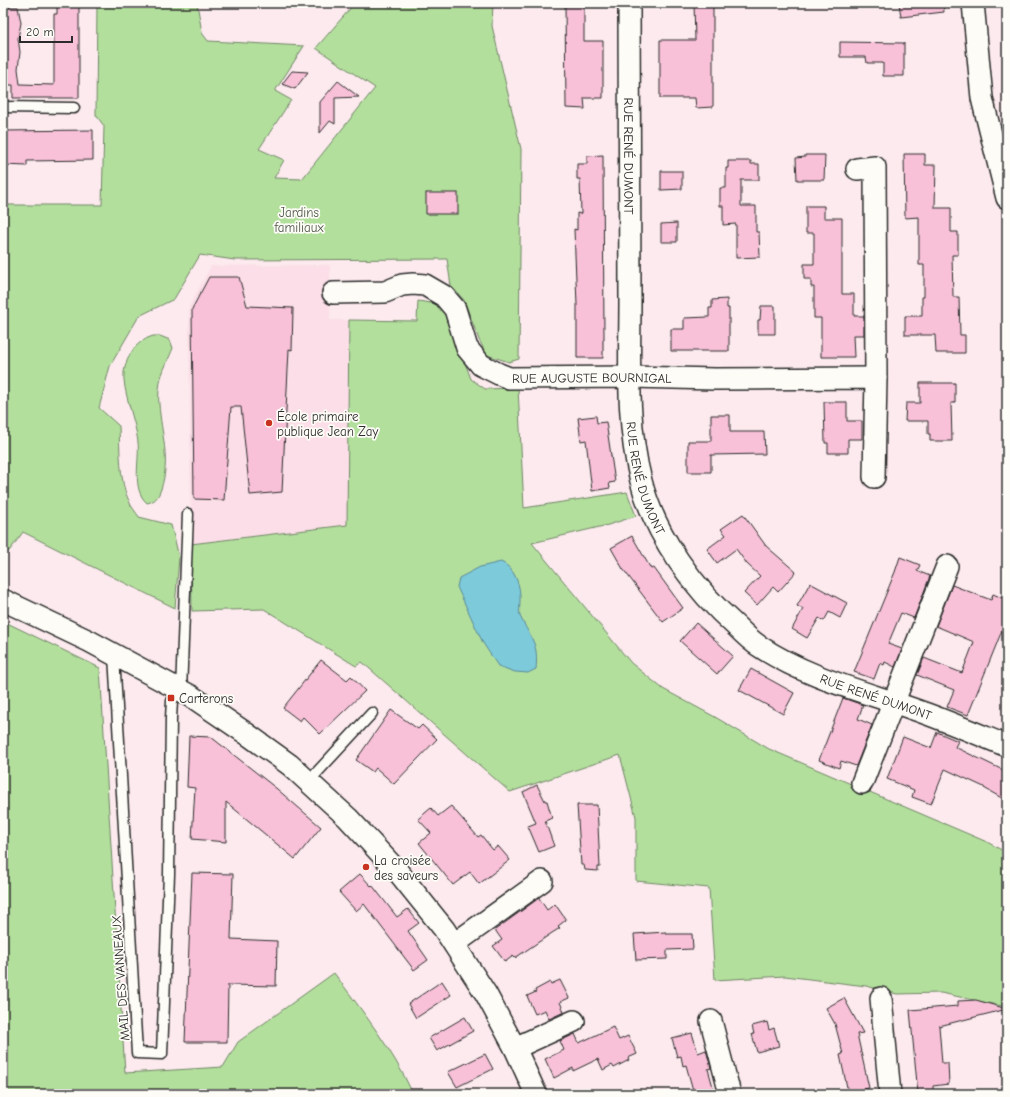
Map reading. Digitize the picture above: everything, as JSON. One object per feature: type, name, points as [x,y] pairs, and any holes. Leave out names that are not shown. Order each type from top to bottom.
[{"type":"street","name":"RUE RENÉ DUMONT","points":[[629,3],[630,377],[633,438],[641,481],[651,510],[671,550],[722,614],[757,646],[795,666],[894,703],[926,713],[1007,746]]},
{"type":"street","points":[[973,3],[982,98],[1007,198]]},
{"type":"street","points":[[857,168],[876,167],[876,378],[874,477]]},
{"type":"street","name":"RUE AUGUSTE BOURNIGAL","points":[[333,293],[385,292],[413,284],[425,285],[444,296],[454,309],[467,348],[481,364],[509,378],[876,378]]},
{"type":"street","points":[[862,783],[947,566]]},
{"type":"street","points":[[3,600],[89,641],[191,696],[290,765],[348,818],[398,873],[444,929],[486,994],[515,1048],[536,1094]]},
{"type":"street","points":[[454,944],[542,881]]},
{"type":"street","points":[[881,998],[890,1094]]},
{"type":"street","points":[[515,1048],[574,1021]]},
{"type":"street","points":[[711,1021],[730,1094]]},
{"type":"lane","points":[[3,107],[74,108]]},
{"type":"lane","points":[[179,689],[188,514]]},
{"type":"lane","name":"MAIL DES VANNEAUX","points":[[114,655],[137,1053],[162,1054],[170,874],[171,718],[172,701],[179,689]]},
{"type":"lane","points":[[308,782],[372,713]]},
{"type":"shaded area","name":"École primaire publique Jean Zay","points":[[330,265],[330,320],[349,320],[347,525],[191,544],[189,307],[211,266]]},
{"type":"green space","name":"Jardins familiaux","points":[[97,3],[197,3],[202,33],[208,41],[304,46],[275,91],[291,100],[259,149],[284,160],[274,178],[302,179],[375,88],[316,48],[355,3],[493,3],[492,26],[521,149],[519,359],[509,362],[487,355],[479,340],[464,300],[451,286],[447,259],[235,260],[200,255],[174,299],[139,316],[110,366],[99,408],[119,426],[123,484],[131,505],[139,517],[171,525],[179,557],[175,608],[23,532],[10,550],[3,556],[3,205],[102,205],[104,126],[96,115]]},
{"type":"green space","points":[[418,301],[437,304],[446,313],[471,379],[485,389],[518,388],[524,508],[627,492],[636,516],[608,525],[532,543],[631,663],[663,689],[715,717],[769,749],[987,842],[1007,853],[1007,1007],[941,993],[897,994],[866,986],[785,976],[715,980],[709,888],[636,881],[636,817],[620,755],[510,792],[362,662],[356,666],[264,609],[192,611],[191,544],[347,525],[349,320],[417,321]]},
{"type":"green space","points":[[153,336],[160,336],[170,340],[173,348],[162,374],[159,393],[165,457],[164,478],[158,496],[155,500],[147,503],[139,490],[137,474],[137,434],[125,388],[124,372],[127,360],[137,345]]},
{"type":"green space","points":[[3,621],[100,668],[125,1073],[223,1067],[238,1042],[334,973],[387,1047],[413,1094],[3,1094]]},
{"type":"water","points":[[501,562],[510,569],[516,578],[520,595],[520,616],[535,647],[537,658],[536,669],[528,673],[515,672],[498,666],[483,643],[457,587],[459,578],[480,567]]},
{"type":"building","points":[[565,3],[584,3],[584,41],[603,41],[603,98],[584,98],[585,109],[566,108]]},
{"type":"building","points":[[694,3],[713,3],[713,107],[696,108],[695,98],[660,98],[660,40],[695,40]]},
{"type":"building","points":[[899,3],[943,3],[944,12],[901,17]]},
{"type":"building","points":[[79,5],[79,98],[13,98],[13,85],[3,85],[3,7],[18,7],[21,23],[18,38],[20,52],[18,69],[20,84],[54,85],[54,14],[57,14],[57,6]]},
{"type":"building","points":[[840,42],[904,43],[904,76],[883,76],[883,63],[867,63],[866,57],[840,57]]},
{"type":"building","points":[[292,71],[308,72],[295,89],[282,84]]},
{"type":"building","points":[[338,81],[359,97],[335,98],[335,124],[330,121],[320,133],[320,102]]},
{"type":"building","points":[[93,130],[93,160],[27,161],[27,166],[3,165],[3,131]]},
{"type":"building","points":[[904,154],[925,154],[925,165],[936,165],[935,208],[951,208],[951,232],[958,232],[958,255],[952,255],[953,297],[959,297],[960,335],[965,335],[965,353],[936,353],[935,335],[905,335],[905,316],[922,316],[922,297],[924,297],[924,265],[919,265],[919,217],[905,218]]},
{"type":"building","points":[[603,155],[603,358],[577,358],[577,305],[574,229],[577,230],[577,213],[581,214],[580,179],[577,179],[577,164],[587,164],[587,156]]},
{"type":"building","points":[[805,155],[825,155],[824,180],[797,180],[796,158],[805,157]]},
{"type":"building","points":[[728,161],[751,161],[751,164],[759,164],[759,180],[741,180],[741,206],[756,206],[756,232],[759,232],[760,257],[736,258],[736,224],[723,225],[723,206],[720,206],[720,188],[726,188],[726,168],[728,168]]},
{"type":"building","points":[[661,171],[682,171],[682,189],[661,190]]},
{"type":"building","points":[[426,193],[458,193],[458,214],[426,214]]},
{"type":"building","points":[[806,206],[824,206],[824,218],[842,218],[842,294],[854,294],[854,316],[864,316],[864,335],[853,335],[854,357],[821,357],[821,318],[814,318],[814,287],[811,287],[811,279],[804,279],[804,264],[814,264],[814,233],[806,233]]},
{"type":"building","points":[[677,223],[677,242],[661,242],[661,224]]},
{"type":"building","points":[[209,277],[239,277],[247,306],[293,308],[292,350],[289,349],[282,492],[250,495],[241,407],[231,407],[224,500],[194,499],[192,309]]},
{"type":"building","points":[[727,299],[727,308],[729,308],[729,351],[671,351],[671,329],[684,329],[684,318],[709,317],[709,308],[712,308],[712,300]]},
{"type":"building","points":[[761,306],[775,306],[775,334],[758,334],[758,320],[760,320]]},
{"type":"building","points":[[920,383],[955,383],[955,403],[951,403],[952,441],[930,441],[930,434],[928,434],[928,421],[905,421],[906,403],[920,403]]},
{"type":"building","points":[[824,402],[847,402],[847,421],[862,421],[862,439],[848,439],[848,453],[828,453],[828,443],[825,443]]},
{"type":"building","points":[[711,415],[730,415],[730,432],[764,432],[765,454],[711,455],[711,472],[688,472],[688,441],[711,441]]},
{"type":"building","points":[[596,416],[597,423],[606,422],[615,482],[609,483],[610,488],[592,491],[586,440],[581,441],[578,418]]},
{"type":"building","points":[[743,514],[766,546],[796,572],[778,592],[773,587],[757,605],[744,593],[760,576],[747,564],[736,549],[717,563],[707,549],[726,535],[721,529]]},
{"type":"building","points":[[632,536],[651,569],[654,568],[683,608],[663,622],[623,569],[611,548]]},
{"type":"building","points":[[900,557],[920,565],[917,571],[930,576],[914,618],[901,613],[888,644],[902,649],[895,667],[885,662],[884,665],[880,663],[874,679],[854,672]]},
{"type":"building","points":[[810,583],[847,603],[840,618],[829,612],[824,621],[819,618],[807,638],[792,629],[803,609],[797,606]]},
{"type":"building","points":[[952,585],[991,600],[993,594],[1007,600],[1007,618],[968,715],[947,707],[954,690],[917,675],[924,658],[962,673],[974,642],[936,626]]},
{"type":"building","points":[[696,623],[733,656],[717,674],[680,641]]},
{"type":"building","points":[[321,660],[347,680],[351,676],[365,691],[320,734],[303,717],[300,721],[283,708]]},
{"type":"building","points":[[751,669],[794,693],[783,714],[739,690]]},
{"type":"building","points":[[843,698],[863,705],[858,719],[872,725],[856,766],[841,761],[839,768],[819,760]]},
{"type":"building","points":[[391,710],[418,729],[422,725],[437,739],[394,784],[376,768],[373,772],[356,760]]},
{"type":"building","points":[[937,732],[958,741],[955,747],[1007,772],[1007,801],[984,787],[945,769],[931,804],[912,797],[914,790],[887,779],[903,737],[931,748]]},
{"type":"building","points":[[189,736],[211,737],[277,789],[321,827],[295,859],[226,802],[226,842],[192,839],[195,788],[187,787]]},
{"type":"building","points":[[537,785],[545,801],[547,801],[552,818],[545,821],[554,846],[539,852],[528,826],[536,823],[523,792]]},
{"type":"building","points":[[577,805],[597,805],[600,867],[598,867],[598,871],[585,870],[584,865],[581,865]]},
{"type":"building","points":[[451,806],[478,837],[481,835],[493,850],[498,846],[510,860],[479,884],[470,872],[453,885],[419,843],[431,833],[418,819],[431,808],[438,816]]},
{"type":"building","points":[[192,873],[233,874],[231,939],[277,941],[276,986],[228,985],[227,1042],[185,1042]]},
{"type":"building","points":[[360,874],[371,886],[372,885],[397,917],[408,909],[419,923],[408,931],[428,960],[414,970],[364,904],[356,911],[339,892]]},
{"type":"building","points":[[539,898],[547,910],[555,904],[566,920],[558,926],[560,928],[515,958],[513,956],[505,962],[493,946],[502,940],[495,930]]},
{"type":"building","points":[[666,932],[666,934],[692,934],[693,949],[667,950],[667,959],[636,960],[634,934]]},
{"type":"building","points":[[560,980],[569,998],[560,1002],[564,1012],[549,1019],[545,1010],[535,1014],[527,996],[536,992],[535,990],[550,982],[551,984]]},
{"type":"building","points":[[442,981],[451,995],[416,1018],[408,1004]]},
{"type":"building","points":[[844,998],[863,1033],[857,1034],[869,1088],[848,1092],[840,1055],[843,1054],[835,1024],[826,1008]]},
{"type":"building","points":[[976,1000],[1007,1009],[939,1026],[942,1063],[948,1063],[949,1084],[933,1086],[933,1094],[918,1094],[910,1010],[958,1006],[958,1001]]},
{"type":"building","points":[[465,1017],[473,1031],[437,1051],[429,1038]]},
{"type":"building","points":[[767,1022],[769,1030],[774,1028],[779,1046],[757,1052],[752,1034],[754,1034],[752,1026]]},
{"type":"building","points":[[613,1027],[619,1040],[628,1036],[637,1054],[628,1058],[629,1060],[614,1068],[612,1065],[603,1070],[598,1059],[573,1071],[573,1068],[554,1078],[545,1059],[564,1050],[560,1041],[575,1034],[579,1043]]},
{"type":"building","points":[[692,1033],[698,1053],[706,1050],[711,1068],[708,1069],[715,1094],[694,1094],[686,1065],[683,1066],[681,1056],[677,1057],[672,1038]]},
{"type":"building","points":[[485,1054],[493,1069],[457,1087],[448,1072]]},
{"type":"place","name":"École primaire publique Jean Zay","points":[[269,423]]},
{"type":"place","name":"Carterons","points":[[171,698]]},
{"type":"place","name":"La croisée des saveurs","points":[[366,867]]}]
